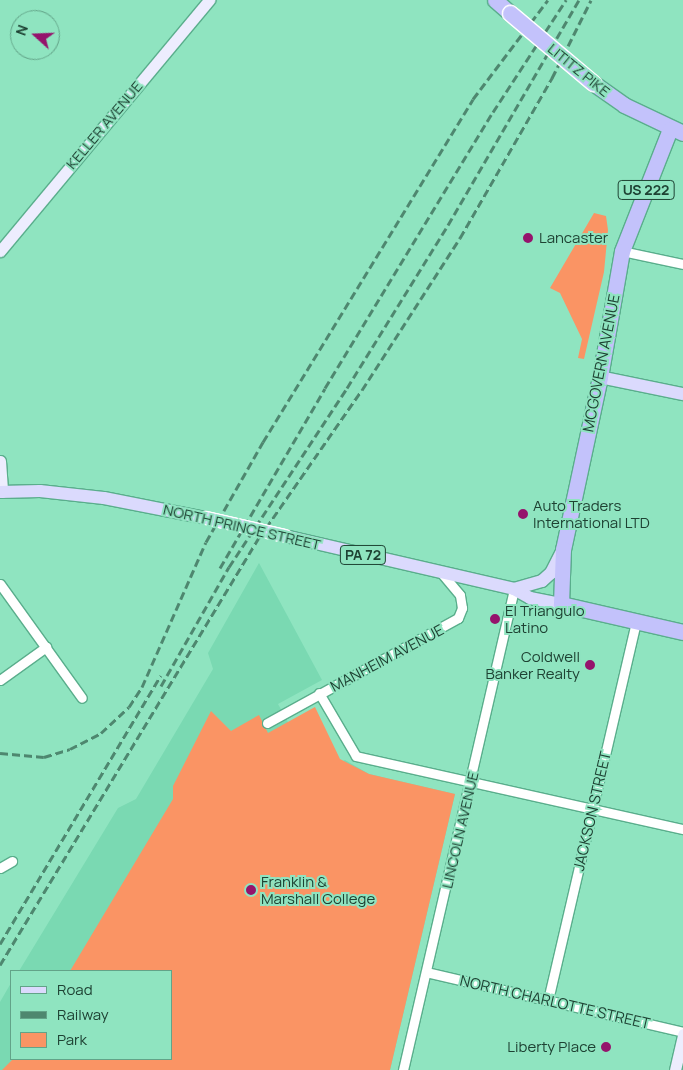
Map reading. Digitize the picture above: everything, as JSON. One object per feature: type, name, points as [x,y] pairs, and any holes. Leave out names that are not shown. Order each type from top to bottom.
[{"type":"highway","name":"LITITZ PIKE","points":[[495,0],[593,83],[624,105],[676,131]]},
{"type":"highway","name":"MCGOVERN AVENUE","points":[[561,604],[563,549],[600,377],[622,251],[676,131]]},
{"type":"highway","name":"NORTH PRINCE STREET","points":[[561,604],[683,632]]},
{"type":"main road","name":"KELLER AVENUE","points":[[0,251],[209,0]]},
{"type":"main road","points":[[600,377],[683,394]]},
{"type":"main road","points":[[0,461],[1,494]]},
{"type":"main road","name":"NORTH PRINCE STREET","points":[[1,494],[40,491],[95,496],[206,518],[441,572],[514,590],[530,598],[561,604]]},
{"type":"main road","points":[[514,590],[542,581],[550,573],[563,549]]},
{"type":"main road","points":[[676,1070],[683,1033]]},
{"type":"street","points":[[622,251],[683,264]]},
{"type":"street","name":"MANHEIM AVENUE","points":[[268,723],[319,693],[458,618],[462,608],[460,595],[441,572]]},
{"type":"street","points":[[0,584],[82,698]]},
{"type":"street","name":"LINCOLN AVENUE","points":[[403,1070],[472,782],[514,590]]},
{"type":"street","name":"JACKSON STREET","points":[[548,1000],[636,622]]},
{"type":"street","points":[[0,680],[46,647]]},
{"type":"street","points":[[319,693],[356,756],[683,829]]},
{"type":"street","points":[[0,868],[12,861]]},
{"type":"street","name":"NORTH CHARLOTTE STREET","points":[[426,972],[683,1033]]},
{"type":"shaded area","name":"Franklin & Marshall College","points":[[259,563],[322,680],[278,704],[316,773],[345,760],[369,774],[455,794],[390,1070],[0,1070],[0,1002],[10,985],[10,1060],[172,1060],[172,970],[20,970],[118,808],[136,799],[213,669],[208,653]]},
{"type":"green space","points":[[594,213],[606,216],[608,230],[604,272],[584,359],[578,358],[582,339],[560,293],[550,288]]},
{"type":"green space","name":"Franklin & Marshall College","points":[[315,707],[340,759],[369,774],[455,794],[390,1070],[2,1070],[12,1060],[172,1060],[172,970],[71,970],[173,799],[173,786],[211,711],[231,731],[259,715],[268,733]]},
{"type":"railway","points":[[0,753],[44,757],[70,749],[101,733],[129,707],[142,687],[206,542],[263,442],[473,99],[548,0]]},
{"type":"railway","points":[[220,568],[325,388],[493,112],[566,0]]},
{"type":"railway","points":[[161,686],[229,567],[347,388],[448,225],[579,0]]},
{"type":"railway","points":[[0,965],[259,538],[362,390],[460,238],[552,78],[591,0]]},
{"type":"railway","points":[[0,944],[161,675]]},
{"type":"place","name":"Lancaster","points":[[528,238]]},
{"type":"place","name":"Auto Traders International LTD","points":[[523,514]]},
{"type":"place","name":"El Triangulo Latino","points":[[495,619]]},
{"type":"place","name":"Coldwell Banker Realty","points":[[590,665]]},
{"type":"place","name":"Franklin & Marshall College","points":[[251,890]]},
{"type":"place","name":"Liberty Place","points":[[606,1047]]}]
